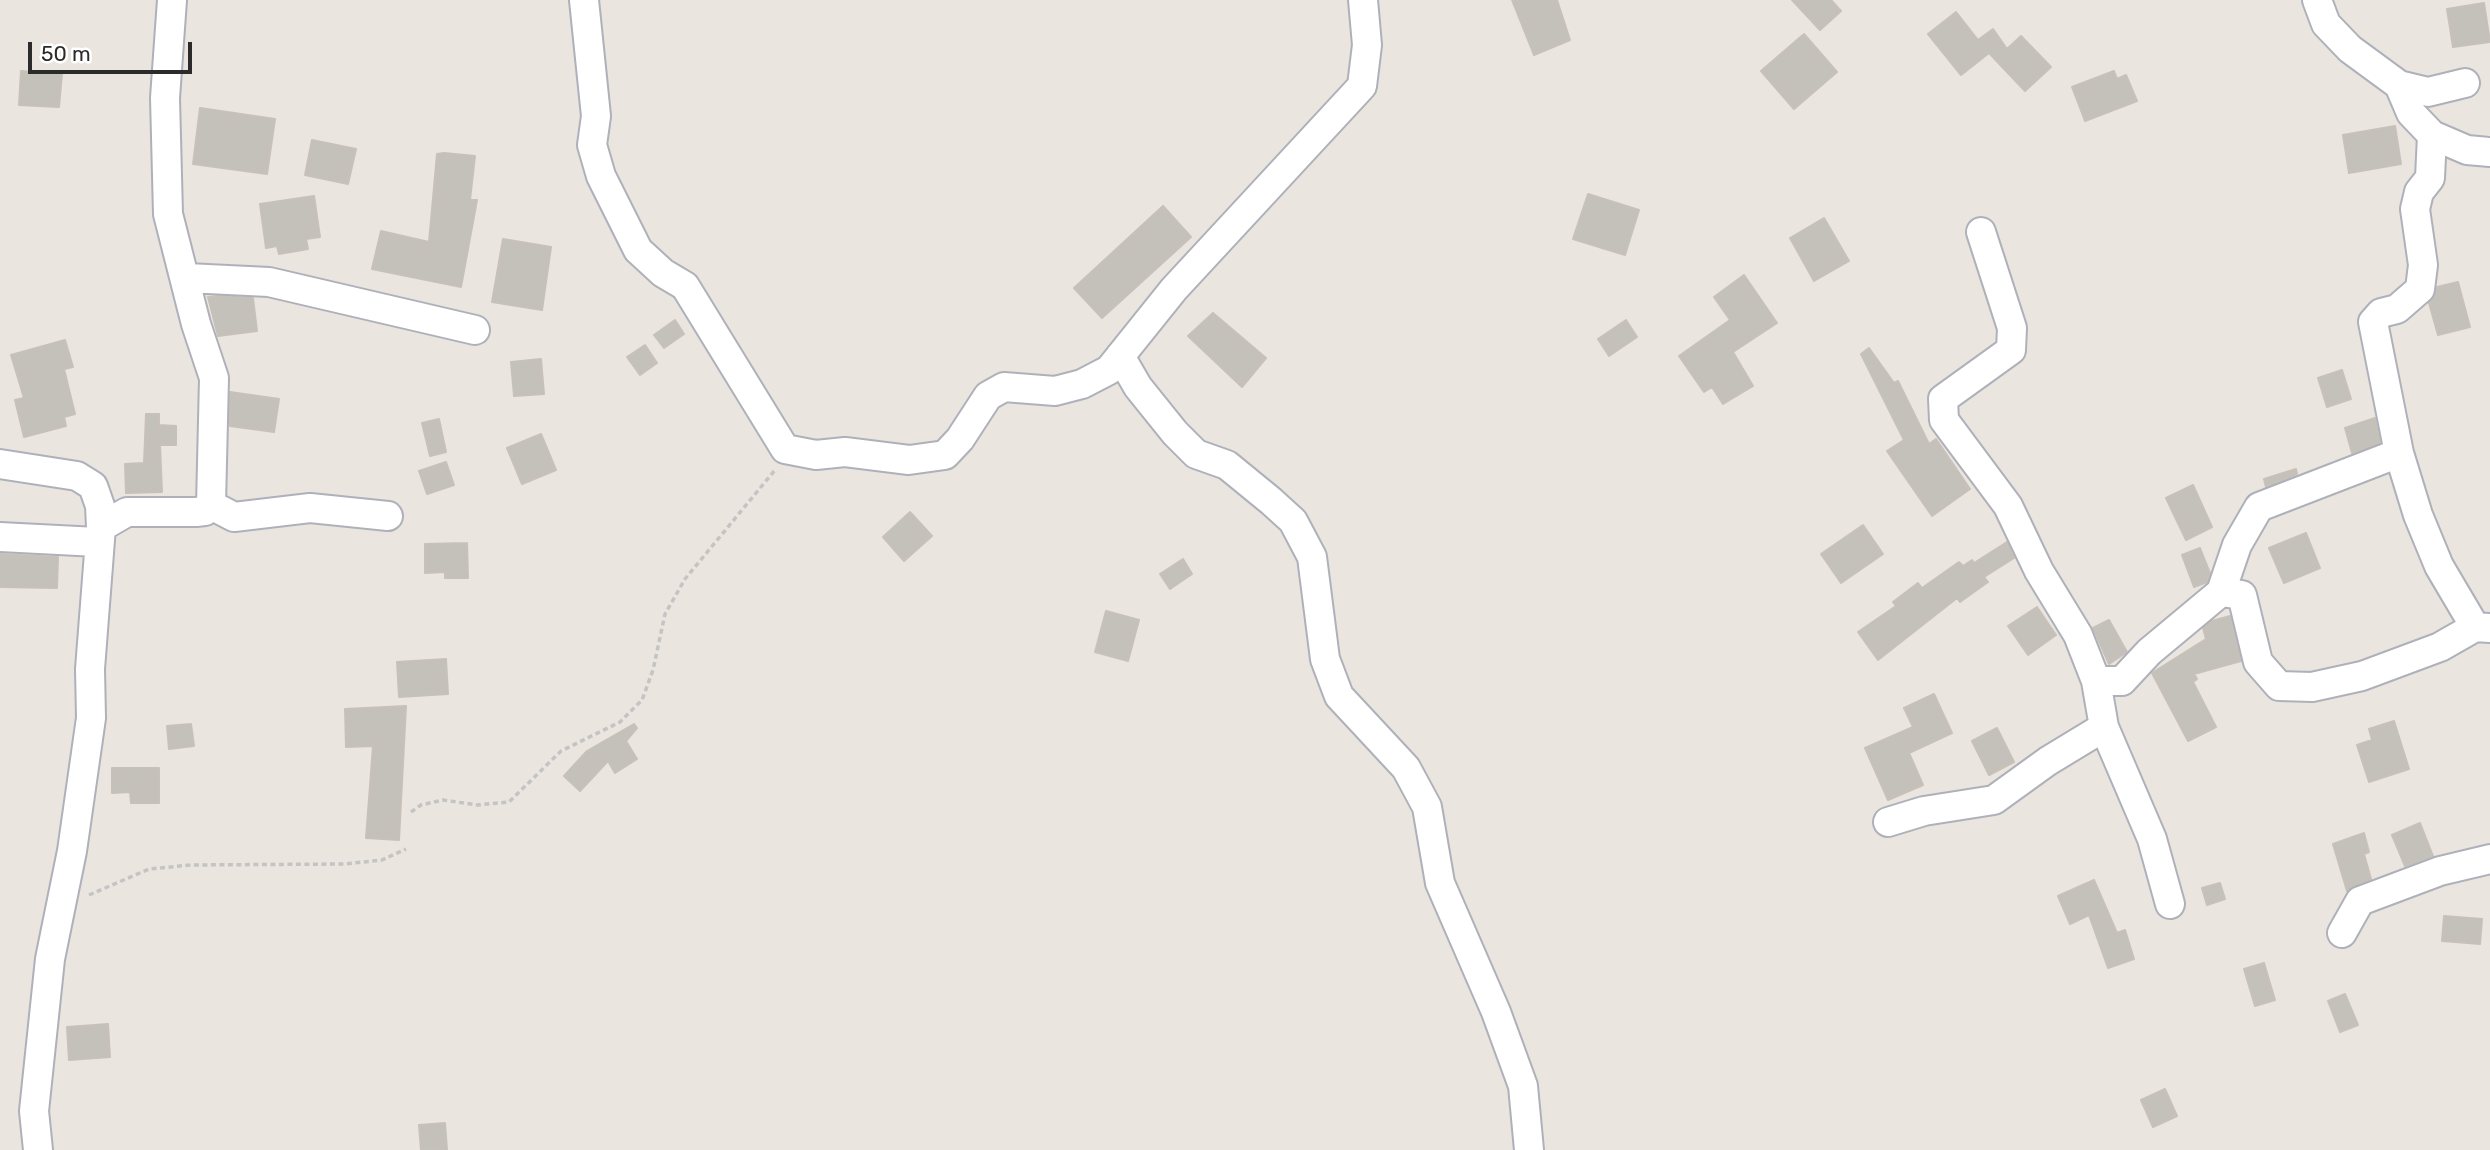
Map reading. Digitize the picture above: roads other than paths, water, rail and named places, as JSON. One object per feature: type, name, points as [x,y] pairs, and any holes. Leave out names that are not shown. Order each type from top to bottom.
[{"type":"street","points":[[0,537],[99,535],[127,512],[196,512],[205,511],[211,505],[214,378],[196,324],[187,278],[168,214],[165,98],[173,0]]},
{"type":"street","points":[[584,0],[596,116],[592,145],[601,176],[638,250],[663,273],[685,286],[785,449],[816,455],[845,452],[909,460],[945,455],[960,439],[988,396],[1004,387],[1055,391],[1082,384],[1109,370],[1174,289],[1362,86],[1367,45],[1363,0]]},
{"type":"street","points":[[2316,0],[2326,24],[2334,33],[2350,49],[2399,85],[2428,92],[2465,83]]},
{"type":"street","points":[[2399,85],[2411,113],[2432,135],[2467,150],[2490,152]]},
{"type":"street","points":[[2221,592],[2242,595],[2258,662],[2279,686],[2312,687],[2362,676],[2440,647],[2483,627],[2439,566],[2418,515],[2399,453],[2373,322],[2381,313],[2397,309],[2420,289],[2423,265],[2415,209],[2419,192],[2430,178],[2432,135]]},
{"type":"street","points":[[1980,232],[2012,328],[2011,350],[1943,399],[1944,420],[2008,506],[2039,572],[2078,635],[2096,681],[2104,727],[2152,839],[2170,904]]},
{"type":"street","points":[[187,278],[269,282],[475,330]]},
{"type":"street","points":[[1120,356],[1138,387],[1175,433],[1196,454],[1227,465],[1271,501],[1293,521],[1312,557],[1325,659],[1339,696],[1406,768],[1427,807],[1440,883],[1496,1012],[1523,1086],[1529,1150]]},
{"type":"street","points":[[2096,681],[2122,681],[2149,652],[2221,592],[2237,545],[2259,507],[2399,453]]},
{"type":"street","points":[[0,464],[77,476],[93,486],[100,506],[90,669],[91,718],[85,770],[50,959],[34,1111],[38,1150]]},
{"type":"street","points":[[211,505],[234,517],[310,508],[388,516]]},
{"type":"street","points":[[1888,822],[1924,811],[1994,800],[2048,761],[2104,727]]},
{"type":"street","points":[[2342,933],[2360,901],[2440,871],[2490,859]]}]
